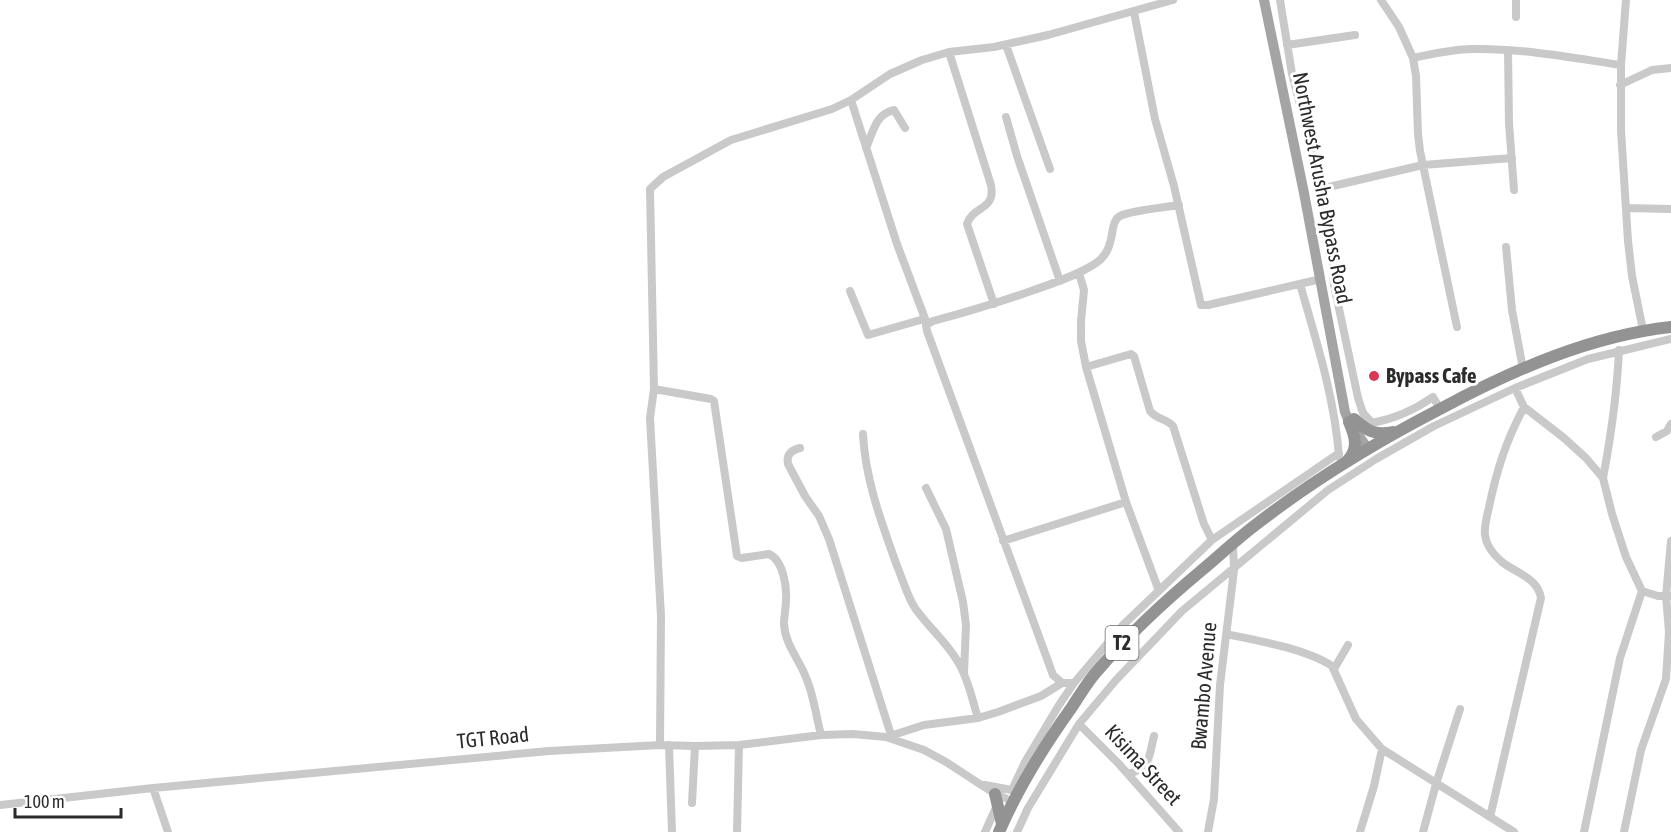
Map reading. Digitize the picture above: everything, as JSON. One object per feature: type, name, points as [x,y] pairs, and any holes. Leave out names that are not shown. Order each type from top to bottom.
[{"type":"highway","name":"T2","points":[[1001,828],[1015,794],[1096,672],[1163,603],[1233,543],[1340,461],[1371,448],[1396,431],[1470,393],[1559,353],[1642,330],[1671,327]]},
{"type":"highway","points":[[1340,461],[1351,457],[1354,451],[1352,421]]},
{"type":"highway","points":[[1352,421],[1373,433],[1385,434],[1396,431]]},
{"type":"highway","points":[[997,798],[1001,828]]},
{"type":"main road","name":"Northwest Arusha Bypass Road","points":[[1264,0],[1340,384],[1352,421],[1371,448]]},
{"type":"street","points":[[672,832],[664,745],[661,616],[650,418],[654,389],[650,189],[663,177],[730,140],[831,110],[904,66],[949,51],[1006,45],[1078,28],[1173,0]]},
{"type":"street","points":[[1280,0],[1292,74],[1332,249],[1334,285],[1363,413],[1372,423],[1384,421],[1425,403],[1433,397],[1440,409]]},
{"type":"street","points":[[1381,0],[1399,27],[1413,58],[1416,76],[1418,134],[1423,165],[1457,327]]},
{"type":"street","points":[[1516,0],[1516,16]]},
{"type":"street","points":[[1626,0],[1620,85],[1632,276],[1642,330]]},
{"type":"street","points":[[1134,12],[1155,119],[1179,206],[1201,305],[1321,279]]},
{"type":"street","points":[[1287,45],[1354,35]]},
{"type":"street","points":[[1006,45],[1050,169]]},
{"type":"street","points":[[1413,58],[1471,49],[1565,57],[1621,65]]},
{"type":"street","points":[[949,51],[993,193],[986,206],[974,213],[967,224],[994,304]]},
{"type":"street","points":[[1508,51],[1509,123],[1514,190]]},
{"type":"street","points":[[1620,85],[1642,73],[1671,68]]},
{"type":"street","points":[[851,100],[897,244],[954,409],[1053,675],[1062,682],[1074,683]]},
{"type":"street","points":[[866,148],[876,121],[889,111],[894,110],[905,128]]},
{"type":"street","points":[[1006,117],[1060,281]]},
{"type":"street","points":[[1320,189],[1423,165],[1512,158]]},
{"type":"street","points":[[850,291],[868,334],[933,321],[994,304],[1079,273],[1105,257],[1111,243],[1115,221],[1118,218],[1130,213],[1179,206]]},
{"type":"street","points":[[1626,208],[1671,209]]},
{"type":"street","points":[[1506,247],[1512,310],[1523,369]]},
{"type":"street","points":[[1079,273],[1084,290],[1081,340],[1086,367],[1126,502],[1159,591]]},
{"type":"street","points":[[979,784],[1015,794],[1025,762],[1074,683],[1123,625],[1212,540],[1340,461],[1330,399],[1300,284]]},
{"type":"street","points":[[1017,832],[1028,808],[1079,724],[1116,680],[1182,611],[1328,490],[1434,426],[1515,387],[1588,359],[1671,339]]},
{"type":"street","points":[[1584,832],[1620,658],[1642,591],[1626,557],[1603,478],[1618,377],[1619,350]]},
{"type":"street","points":[[1086,367],[1132,354],[1150,411],[1173,426],[1204,524],[1212,540]]},
{"type":"street","points":[[1515,387],[1524,407],[1564,438],[1603,478]]},
{"type":"street","points":[[654,389],[714,401],[737,556],[742,558],[769,554],[777,560],[786,591],[784,623],[786,635],[806,677],[821,735]]},
{"type":"street","points":[[1490,817],[1541,598],[1537,586],[1502,562],[1492,551],[1485,535],[1485,525],[1500,459],[1524,407]]},
{"type":"street","points":[[1656,437],[1667,431],[1671,424]]},
{"type":"street","points":[[863,434],[870,480],[890,547],[905,587],[915,608],[949,648],[964,673],[978,717]]},
{"type":"street","points":[[800,448],[790,453],[787,459],[788,464],[801,490],[819,516],[829,539],[889,736],[924,725],[978,717],[1041,696],[1062,682]]},
{"type":"street","points":[[926,488],[946,529],[963,602],[966,625],[964,673]]},
{"type":"street","points":[[1003,541],[1126,502]]},
{"type":"street","points":[[1624,832],[1641,750],[1666,679],[1671,541]]},
{"type":"street","name":"Bwambo Avenue","points":[[1208,832],[1214,799],[1220,684],[1234,570],[1233,543]]},
{"type":"street","points":[[1642,591],[1658,596],[1668,596]]},
{"type":"street","points":[[1226,634],[1253,639],[1326,662],[1334,669],[1356,719],[1382,749],[1514,832]]},
{"type":"street","points":[[1334,669],[1348,645]]},
{"type":"street","points":[[1424,832],[1436,784],[1460,710]]},
{"type":"street","name":"Kisima Street","points":[[1079,724],[1128,774],[1179,832]]},
{"type":"street","name":"TGT Road","points":[[0,804],[549,751],[664,745],[739,745],[821,735],[853,734],[889,736],[924,750],[954,766],[997,798],[1015,794]]},
{"type":"street","points":[[1128,774],[1144,767],[1154,736]]},
{"type":"street","points":[[737,832],[739,745]]},
{"type":"street","points":[[692,803],[695,746]]},
{"type":"street","points":[[1360,832],[1382,749]]},
{"type":"street","points":[[153,788],[168,832]]},
{"type":"street","points":[[985,832],[997,798]]},
{"type":"place","name":"Bypass Cafe","points":[[1374,376]]}]
